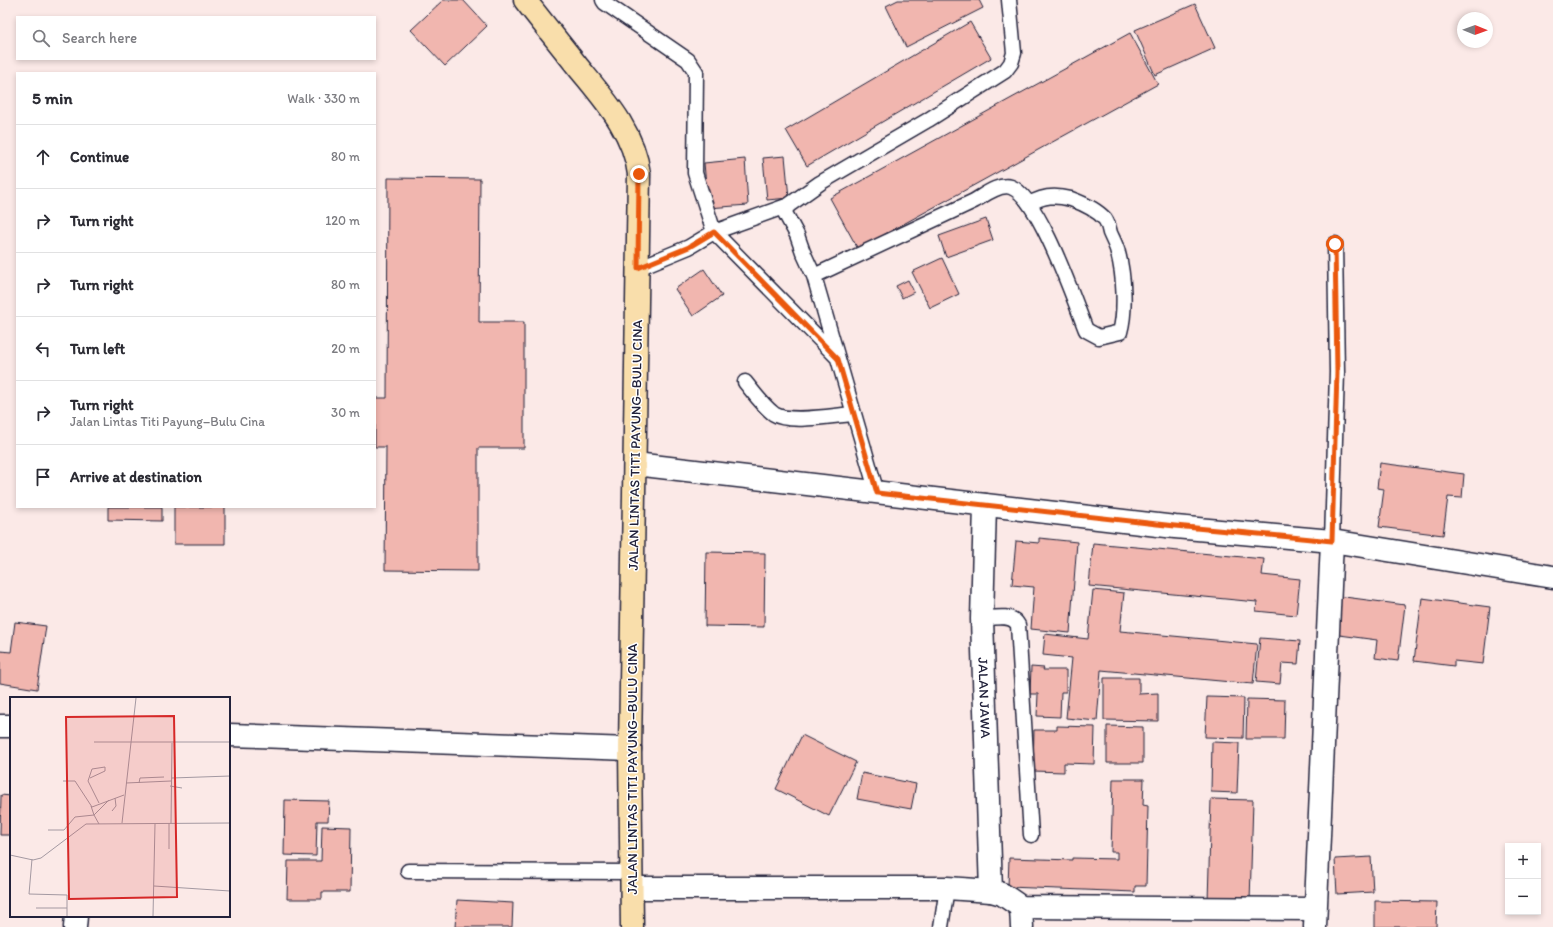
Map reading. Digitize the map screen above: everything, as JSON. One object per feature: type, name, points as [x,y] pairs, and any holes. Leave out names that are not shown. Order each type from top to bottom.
[{"type":"main road","name":"JALAN LINTAS TITI PAYUNG–BULU CINA","points":[[525,0],[610,106],[629,137],[634,149],[639,174],[630,749],[632,927]]},
{"type":"street","points":[[635,464],[877,493],[1175,526],[1332,541],[1553,577]]},
{"type":"street","name":"JALAN JAWA","points":[[986,505],[982,619],[991,891]]},
{"type":"street","points":[[632,880],[947,888],[991,891],[1002,894],[1022,917],[1315,918],[1332,541]]},
{"type":"street","points":[[230,735],[630,749]]},
{"type":"street","points":[[75,927],[76,917]]},
{"type":"lane","points":[[603,0],[605,3],[688,60],[694,67],[697,78],[695,173],[714,232],[838,359]]},
{"type":"lane","points":[[877,493],[814,276],[797,235],[784,211],[789,205],[820,183],[928,120],[1005,71],[1011,63],[1014,54],[1009,0]]},
{"type":"lane","points":[[814,276],[1000,188],[1012,188],[1030,204],[1051,242],[1086,330],[1099,337],[1120,332],[1123,321],[1122,284],[1118,254],[1105,220],[1077,201],[1066,198],[1049,196],[1039,198],[1030,204]]},
{"type":"lane","points":[[638,268],[689,247],[714,232],[789,205]]},
{"type":"lane","points":[[1332,541],[1337,372],[1335,244]]},
{"type":"lane","points":[[745,382],[769,410],[783,418],[796,419],[854,414]]},
{"type":"lane","points":[[982,619],[1010,618],[1016,621],[1018,625],[1031,835]]},
{"type":"lane","points":[[408,871],[632,880]]},
{"type":"lane","points":[[942,927],[947,888]]},
{"type":"building","points":[[443,0],[463,0],[487,26],[445,66],[411,30]]},
{"type":"building","points":[[898,0],[979,0],[983,8],[906,47],[886,6]]},
{"type":"building","points":[[1195,4],[1215,48],[1155,75],[1135,30]]},
{"type":"building","points":[[970,22],[991,58],[807,166],[786,130]]},
{"type":"building","points":[[1130,33],[1158,84],[858,249],[830,198]]},
{"type":"building","points":[[785,156],[789,198],[767,200],[763,158]]},
{"type":"building","points":[[745,159],[748,205],[708,208],[704,163]]},
{"type":"building","points":[[388,178],[480,179],[479,322],[524,322],[524,448],[478,448],[478,571],[385,570],[386,447],[376,447],[376,398],[387,398]]},
{"type":"building","points":[[986,219],[993,240],[946,257],[939,236]]},
{"type":"building","points":[[942,258],[959,294],[930,308],[912,272]]},
{"type":"building","points":[[704,269],[722,296],[693,316],[675,289]]},
{"type":"building","points":[[908,280],[914,292],[902,298],[896,286]]},
{"type":"building","points":[[1380,463],[1464,474],[1462,498],[1448,497],[1443,535],[1379,527],[1384,489],[1377,488]]},
{"type":"building","points":[[108,508],[162,508],[162,521],[108,520]]},
{"type":"building","points":[[174,508],[225,508],[225,544],[174,544]]},
{"type":"building","points":[[1039,538],[1077,542],[1070,633],[1031,629],[1034,587],[1012,585],[1016,541],[1039,543]]},
{"type":"building","points":[[1093,543],[1264,559],[1262,575],[1300,579],[1296,615],[1256,611],[1257,602],[1089,586]]},
{"type":"building","points":[[706,552],[765,553],[764,627],[705,626]]},
{"type":"building","points":[[1093,590],[1124,593],[1120,631],[1257,644],[1253,684],[1101,670],[1097,721],[1066,718],[1072,658],[1043,655],[1045,634],[1088,639]]},
{"type":"building","points":[[1337,596],[1405,605],[1398,661],[1375,658],[1377,640],[1332,634]]},
{"type":"building","points":[[1422,598],[1490,607],[1483,664],[1454,661],[1454,666],[1414,661]]},
{"type":"building","points":[[15,622],[46,626],[37,689],[0,683],[0,651],[11,652]]},
{"type":"building","points":[[1260,638],[1300,641],[1298,664],[1282,663],[1280,684],[1256,682]]},
{"type":"building","points":[[1031,667],[1044,668],[1043,670],[1066,670],[1066,692],[1061,692],[1060,717],[1037,716],[1038,694],[1030,694]]},
{"type":"building","points":[[1104,678],[1139,678],[1139,694],[1158,693],[1158,721],[1104,720]]},
{"type":"building","points":[[1207,697],[1244,698],[1243,738],[1205,737]]},
{"type":"building","points":[[1247,699],[1285,700],[1284,739],[1246,739]]},
{"type":"building","points":[[1057,726],[1095,727],[1094,764],[1064,763],[1064,772],[1033,771],[1034,730],[1057,730]]},
{"type":"building","points":[[1107,726],[1143,727],[1143,763],[1107,763]]},
{"type":"building","points":[[802,735],[856,762],[829,816],[776,789]]},
{"type":"building","points":[[1212,742],[1239,743],[1237,793],[1211,792]]},
{"type":"building","points":[[862,773],[916,784],[911,809],[857,799]]},
{"type":"building","points":[[1113,779],[1144,779],[1143,805],[1148,806],[1146,886],[1135,886],[1135,892],[1008,887],[1009,858],[1072,860],[1072,858],[1117,859],[1117,852],[1111,852]]},
{"type":"building","points":[[1,795],[10,796],[10,835],[0,835]]},
{"type":"building","points":[[1211,799],[1253,800],[1250,902],[1208,901]]},
{"type":"building","points":[[285,800],[329,801],[328,821],[317,821],[316,856],[284,855]]},
{"type":"building","points":[[322,826],[351,827],[350,892],[322,892],[322,899],[287,899],[288,861],[321,861]]},
{"type":"building","points":[[1371,857],[1373,892],[1337,894],[1335,859]]},
{"type":"building","points":[[457,900],[513,903],[512,927],[455,927]]},
{"type":"building","points":[[1375,901],[1437,902],[1436,927],[1375,927]]},
{"type":"route","points":[[639,174],[638,268],[689,247],[698,240],[714,232],[838,359],[877,493],[1175,526],[1332,541],[1337,372],[1335,244]]}]
